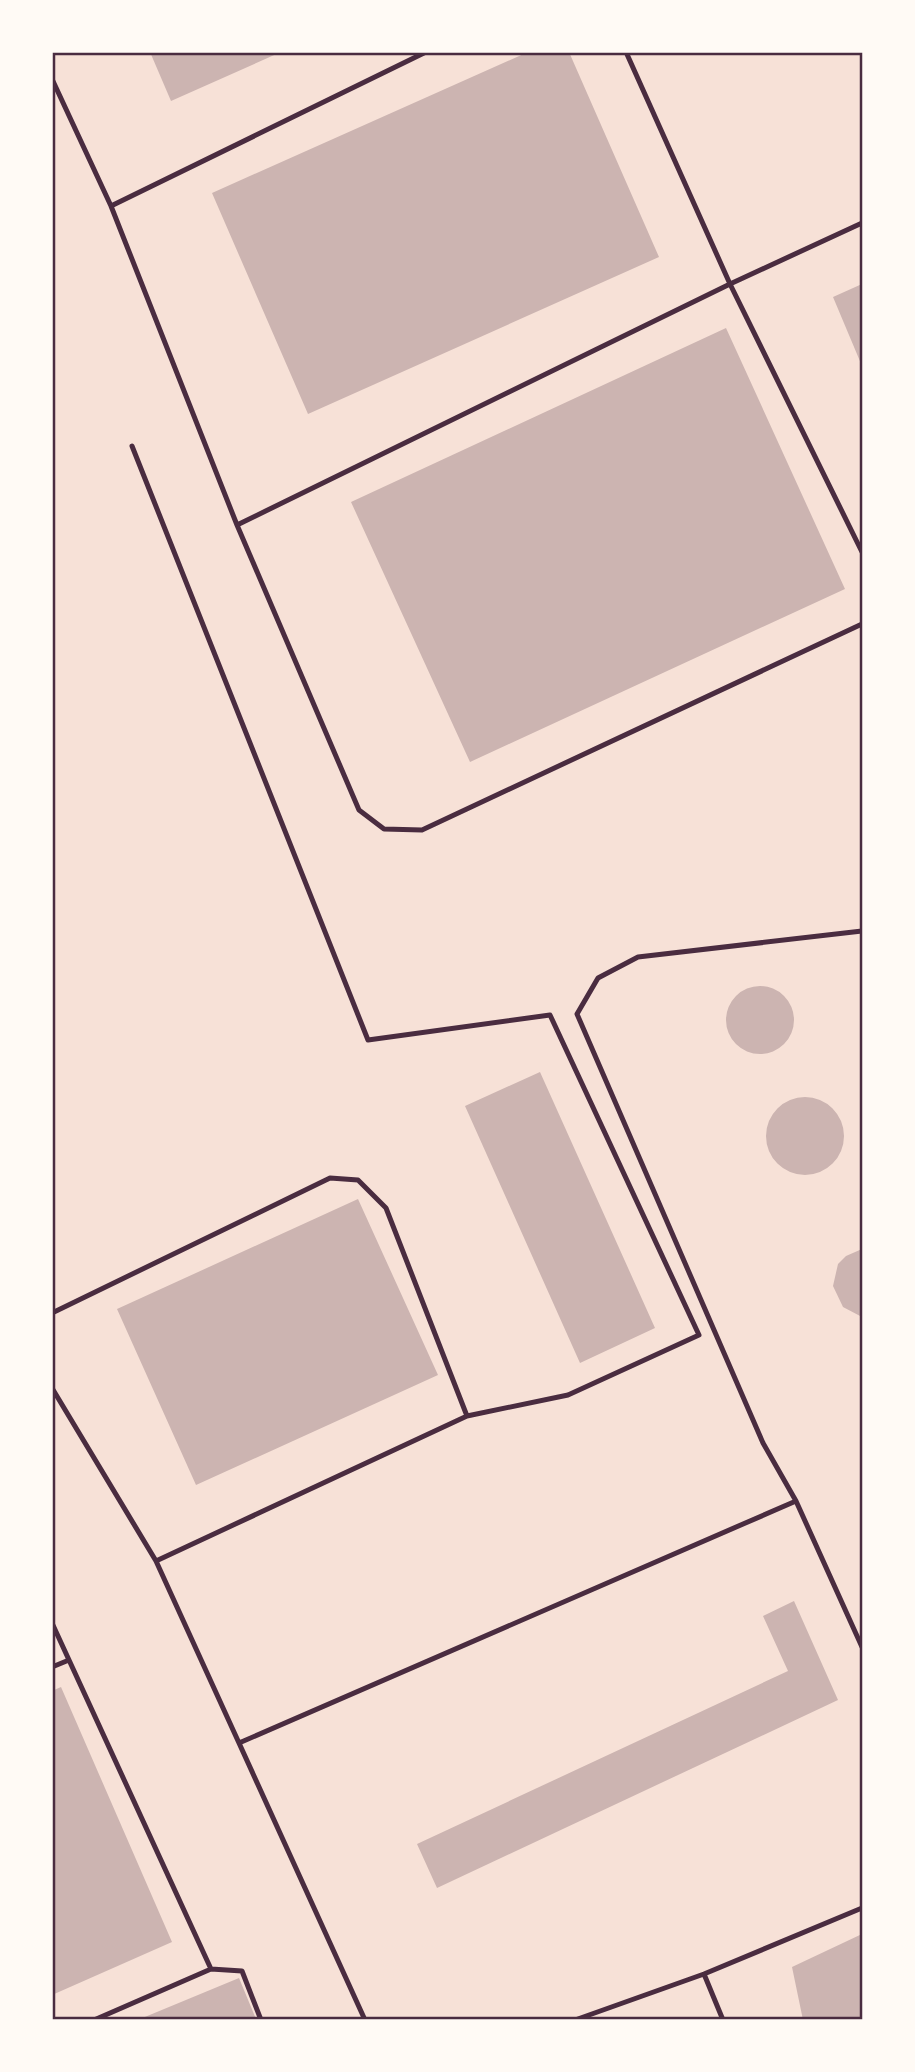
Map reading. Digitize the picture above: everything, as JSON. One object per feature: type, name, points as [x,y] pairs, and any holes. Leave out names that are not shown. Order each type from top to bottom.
[{"type":"lane","points":[[111,206],[426,52]]},
{"type":"lane","points":[[626,52],[730,284],[863,552]]},
{"type":"lane","points":[[52,79],[111,206],[237,525],[359,810],[384,829],[422,830],[863,624]]},
{"type":"lane","points":[[237,525],[730,284],[863,223]]},
{"type":"lane","points":[[132,446],[368,1040],[550,1015],[699,1335],[568,1395],[467,1416],[156,1561]]},
{"type":"lane","points":[[863,931],[638,957],[598,978],[577,1014],[763,1443],[796,1501],[863,1647]]},
{"type":"lane","points":[[52,1313],[330,1178],[358,1180],[386,1208],[467,1416]]},
{"type":"lane","points":[[52,1388],[156,1561],[365,2020]]},
{"type":"lane","points":[[239,1743],[796,1501]]},
{"type":"lane","points":[[52,1623],[211,1969]]},
{"type":"lane","points":[[52,1667],[69,1660]]},
{"type":"lane","points":[[575,2020],[704,1974],[863,1908]]},
{"type":"lane","points":[[94,2020],[211,1969],[242,1971],[261,2020]]},
{"type":"lane","points":[[704,1974],[723,2020]]},
{"type":"building","points":[[150,52],[281,52],[171,101]]},
{"type":"building","points":[[528,52],[569,52],[659,257],[308,414],[212,193]]},
{"type":"building","points":[[862,284],[862,366],[833,297]]},
{"type":"building","points":[[726,328],[845,589],[470,762],[351,502]]},
{"type":"building","points":[[753,986],[767,986],[779,991],[789,1001],[794,1020],[789,1039],[779,1049],[767,1054],[753,1054],[741,1049],[731,1039],[726,1027],[726,1013],[731,1001],[741,991]]},
{"type":"building","points":[[540,1072],[655,1328],[580,1363],[465,1106]]},
{"type":"building","points":[[805,1097],[820,1100],[837,1114],[844,1136],[841,1151],[827,1168],[805,1175],[790,1172],[773,1158],[766,1136],[769,1121],[783,1104]]},
{"type":"building","points":[[358,1199],[438,1375],[196,1485],[117,1309]]},
{"type":"building","points":[[862,1249],[862,1317],[843,1307],[833,1286],[838,1264],[846,1256]]},
{"type":"building","points":[[794,1601],[838,1700],[437,1888],[417,1844],[788,1671],[763,1616]]},
{"type":"building","points":[[61,1687],[172,1942],[52,1995],[52,1691]]},
{"type":"building","points":[[862,1934],[862,2020],[803,2020],[792,1967]]},
{"type":"building","points":[[239,1978],[256,2019],[140,2019]]}]
